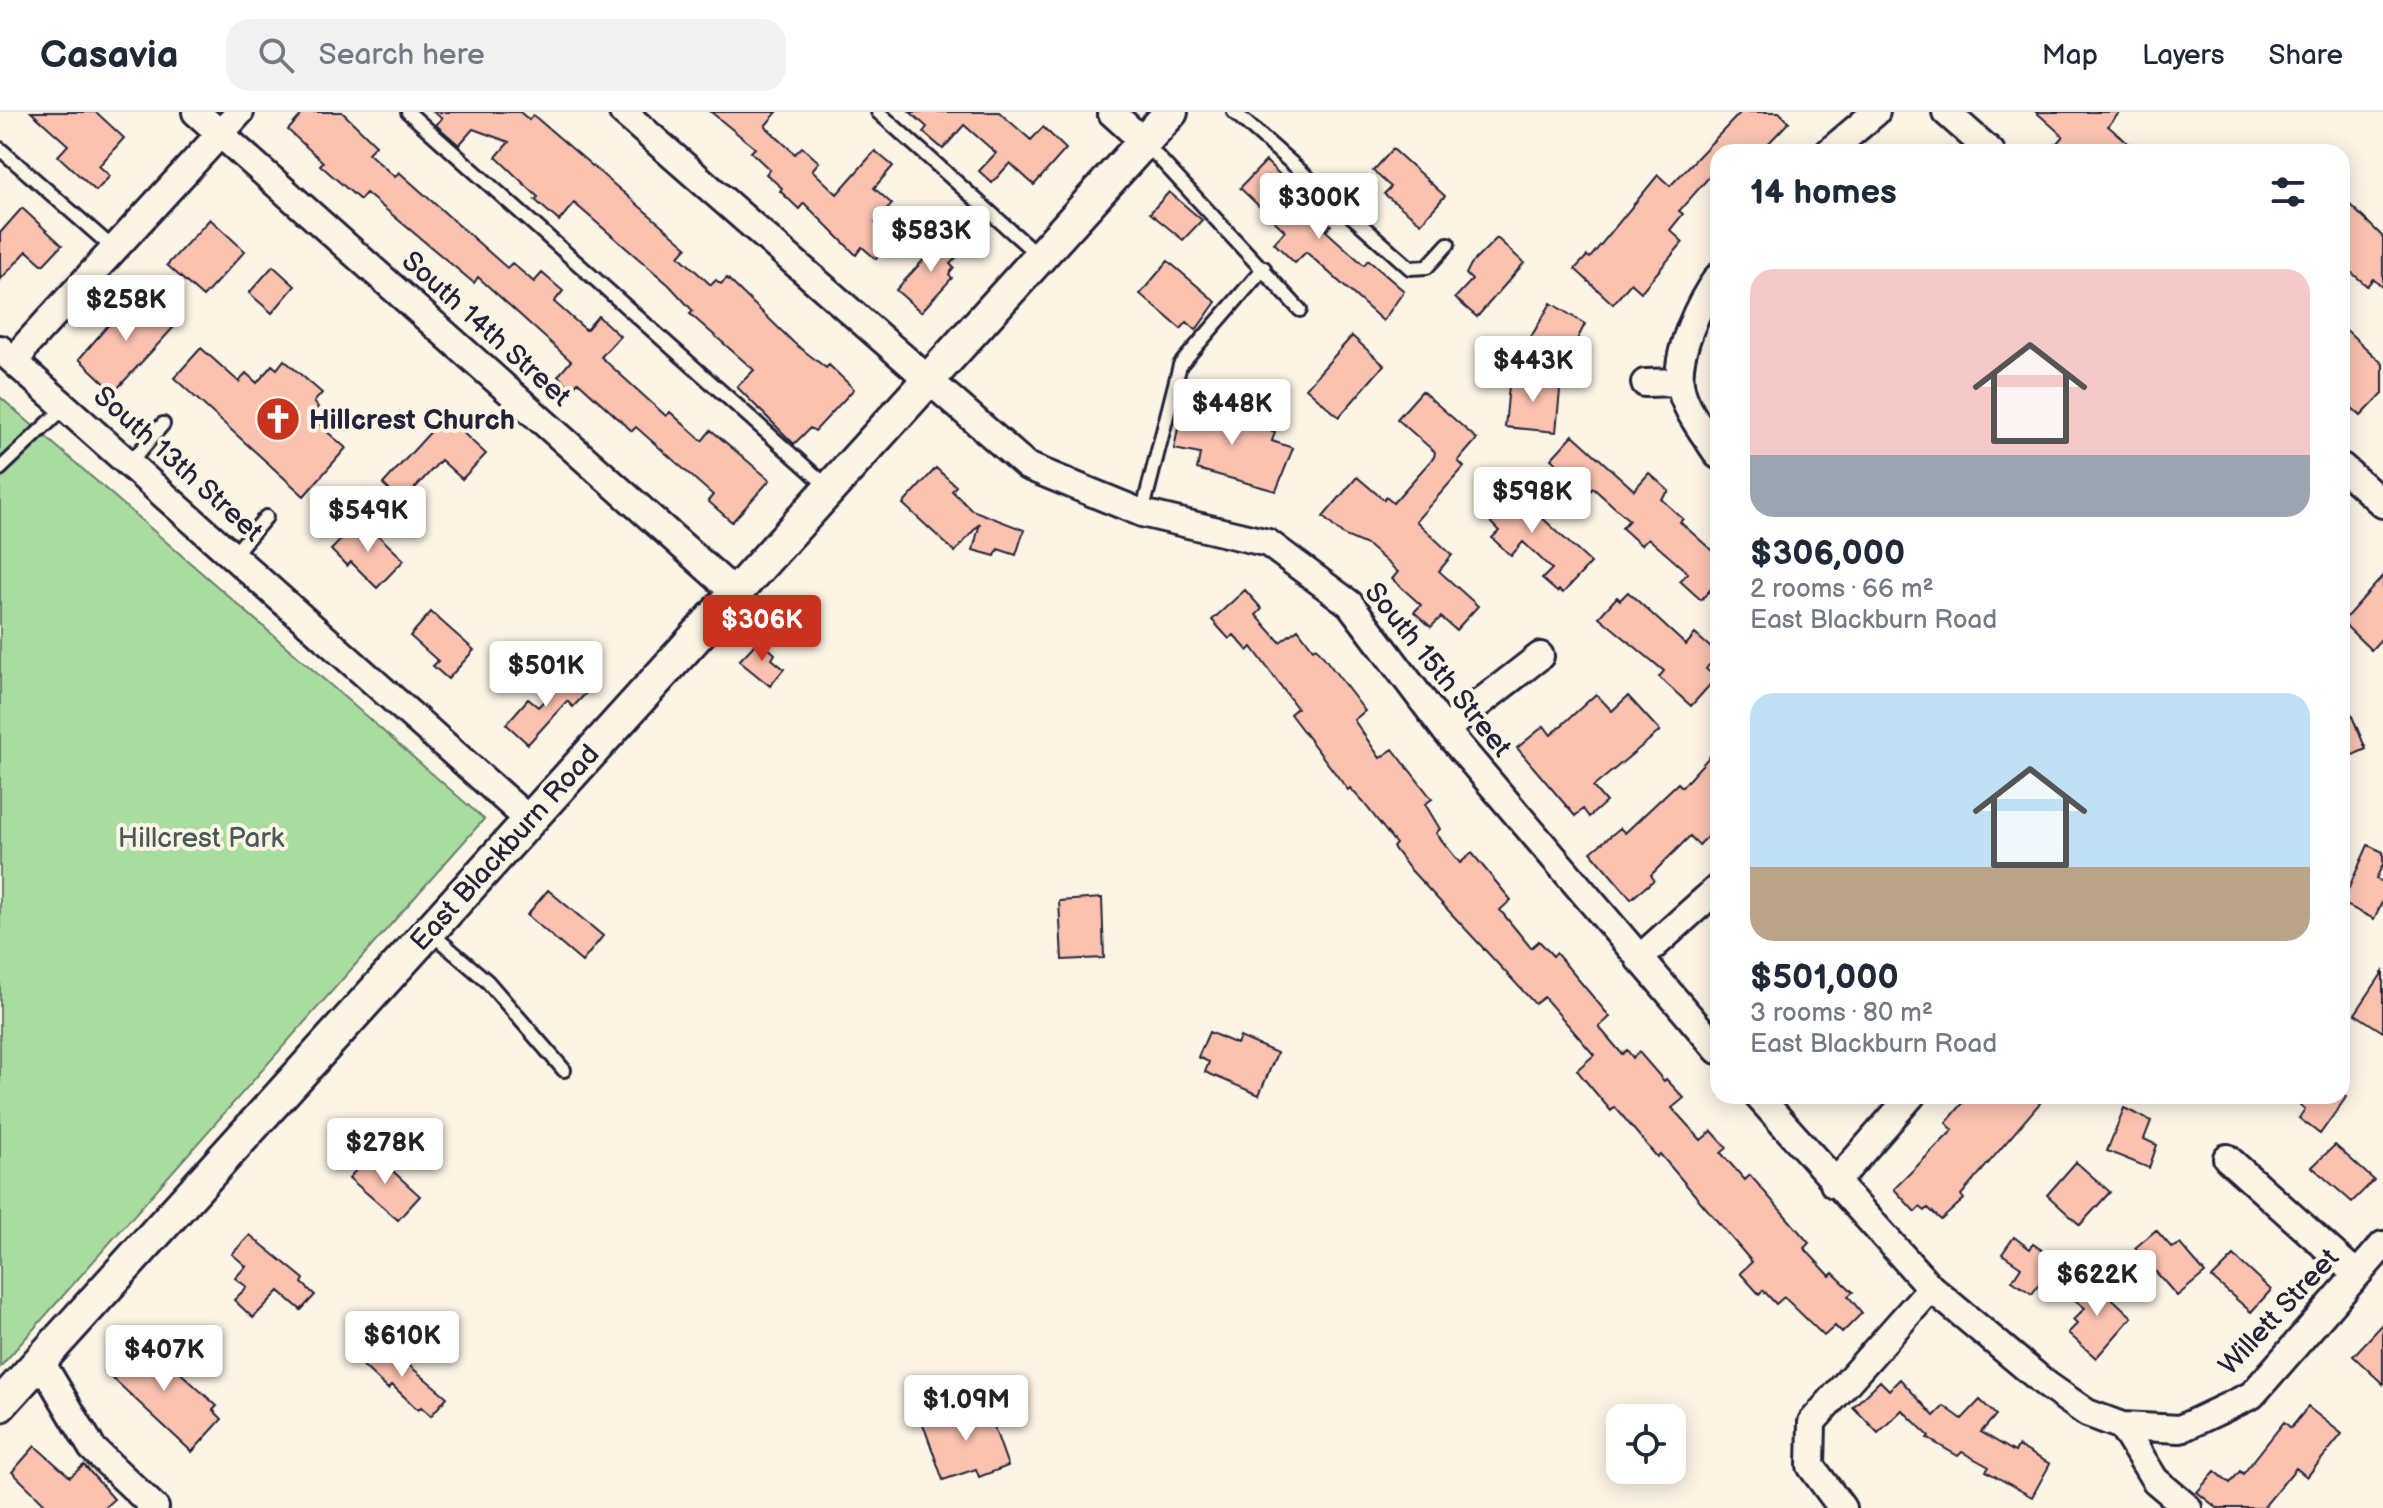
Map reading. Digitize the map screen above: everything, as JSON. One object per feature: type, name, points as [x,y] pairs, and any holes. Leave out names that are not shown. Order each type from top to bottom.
[{"type":"street","name":"South 14th Street","points":[[196,112],[734,592]]},
{"type":"street","points":[[8,356],[26,345],[240,112]]},
{"type":"street","name":"South 15th Street","points":[[623,112],[1027,466],[1142,513],[1268,543],[1350,604],[1445,730],[1710,1041]]},
{"type":"street","points":[[1111,112],[1144,142]]},
{"type":"street","name":"East Blackburn Road","points":[[0,1405],[1171,112]]},
{"type":"street","points":[[1838,144],[1876,112]]},
{"type":"street","points":[[1946,112],[1982,144]]},
{"type":"street","points":[[1710,288],[1702,298],[1688,338],[1680,382],[1691,413],[1710,443]]},
{"type":"street","name":"South 13th Street","points":[[8,356],[131,462],[529,820]]},
{"type":"street","points":[[1645,383],[1680,382]]},
{"type":"street","points":[[2350,474],[2383,504]]},
{"type":"street","points":[[1445,730],[1540,656]]},
{"type":"street","points":[[1639,959],[1710,895]]},
{"type":"street","points":[[1765,1104],[1931,1288],[2047,1385],[2087,1413],[2122,1426],[2155,1480],[2188,1508]]},
{"type":"street","points":[[1834,1184],[1904,1104]]},
{"type":"street","points":[[2227,1158],[2356,1274]]},
{"type":"street","name":"Willett Street","points":[[2122,1426],[2180,1429],[2252,1395],[2383,1245]]},
{"type":"street","points":[[1842,1508],[1811,1466],[1812,1422],[1931,1288]]},
{"type":"street","points":[[40,1360],[92,1448],[155,1508]]},
{"type":"lane","points":[[408,112],[831,489]]},
{"type":"lane","points":[[878,112],[1041,259]]},
{"type":"lane","points":[[1234,112],[1410,268],[1427,267],[1448,244]]},
{"type":"lane","points":[[1144,142],[1300,310]]},
{"type":"lane","points":[[0,149],[114,249]]},
{"type":"lane","points":[[1142,513],[1180,365],[1264,268]]},
{"type":"lane","points":[[0,469],[66,406]]},
{"type":"lane","points":[[131,462],[163,424]]},
{"type":"lane","points":[[234,554],[266,517]]},
{"type":"lane","points":[[428,931],[487,981],[564,1070]]},
{"type":"green space","name":"Hillcrest Park","points":[[0,397],[484,819],[0,1367]]},
{"type":"building","points":[[31,112],[96,112],[124,138],[99,166],[110,176],[96,191],[58,156],[68,145]]},
{"type":"building","points":[[304,112],[342,112],[376,145],[368,153],[395,177],[399,172],[507,268],[512,263],[534,282],[542,273],[563,291],[554,302],[586,330],[598,316],[620,336],[601,357],[666,416],[670,412],[702,441],[711,430],[770,480],[732,522],[708,501],[713,495],[636,427],[632,431],[578,382],[572,389],[558,376],[571,361],[478,277],[474,283],[366,193],[360,200],[320,165],[323,162],[288,130]]},
{"type":"building","points":[[433,112],[520,112],[529,120],[533,115],[687,247],[679,256],[711,285],[716,280],[721,284],[727,278],[794,343],[826,368],[829,365],[854,389],[815,431],[810,428],[794,444],[737,387],[754,370],[690,314],[693,311],[669,285],[574,203],[559,221],[535,200],[538,197],[496,157],[509,142],[473,129],[459,145],[436,125],[442,118]]},
{"type":"building","points":[[711,112],[777,112],[765,126],[795,154],[802,147],[819,162],[812,170],[837,194],[875,151],[893,166],[874,188],[892,204],[875,223],[893,239],[876,259],[862,247],[856,255],[804,203],[799,209],[780,191],[782,188],[766,174],[770,170],[751,152],[755,148]]},
{"type":"building","points":[[910,112],[999,112],[1031,140],[1043,127],[1066,149],[1034,185],[1010,163],[992,183],[979,171],[996,153],[964,125],[943,149],[923,132],[927,127]]},
{"type":"building","points":[[1741,112],[1779,112],[1789,122],[1768,144],[1710,144]]},
{"type":"building","points":[[2036,112],[2120,112],[2108,126],[2129,144],[2056,144],[2063,136]]},
{"type":"building","points":[[1710,144],[1710,178],[1679,211],[1683,214],[1670,230],[1683,242],[1641,292],[1631,283],[1613,304],[1575,269],[1587,256],[1590,258],[1658,175],[1670,186]]},
{"type":"building","points":[[1393,149],[1445,196],[1421,223],[1384,194],[1391,187],[1373,171]]},
{"type":"building","points":[[1266,161],[1331,225],[1326,231],[1364,265],[1368,260],[1404,291],[1383,321],[1306,252],[1295,263],[1274,243],[1285,231],[1240,188]]},
{"type":"building","points":[[1169,192],[1202,220],[1183,240],[1150,213]]},
{"type":"building","points":[[2350,205],[2383,237],[2383,288],[2373,279],[2367,286],[2350,271]]},
{"type":"building","points":[[22,208],[62,245],[43,265],[27,251],[0,280],[0,233]]},
{"type":"building","points":[[210,219],[245,251],[203,297],[167,265]]},
{"type":"building","points":[[948,233],[964,249],[950,264],[954,268],[949,274],[952,278],[921,312],[896,290]]},
{"type":"building","points":[[1497,238],[1524,263],[1477,317],[1455,298],[1472,280],[1466,274],[1471,264]]},
{"type":"building","points":[[1168,261],[1216,302],[1196,330],[1187,322],[1181,329],[1140,294]]},
{"type":"building","points":[[273,266],[295,286],[272,313],[249,293]]},
{"type":"building","points":[[136,293],[173,328],[114,392],[79,359]]},
{"type":"building","points":[[1551,303],[1585,324],[1565,363],[1528,342]]},
{"type":"building","points":[[2350,333],[2383,364],[2383,393],[2361,416],[2350,406]]},
{"type":"building","points":[[1352,336],[1384,365],[1339,417],[1306,388]]},
{"type":"building","name":"Hillcrest Church","points":[[201,348],[239,382],[246,373],[257,383],[272,365],[277,369],[284,360],[322,393],[314,402],[318,407],[310,417],[346,448],[304,496],[174,378]]},
{"type":"building","points":[[1510,375],[1561,380],[1556,432],[1505,427]]},
{"type":"building","points":[[1422,391],[1477,439],[1458,461],[1464,467],[1416,521],[1452,555],[1439,571],[1478,606],[1456,630],[1441,617],[1431,627],[1414,612],[1421,605],[1392,579],[1398,572],[1369,546],[1343,535],[1323,517],[1357,477],[1384,500],[1386,497],[1393,503],[1434,457],[1435,452],[1397,419]]},
{"type":"building","points":[[1183,402],[1212,408],[1211,412],[1275,432],[1272,441],[1293,448],[1276,491],[1197,469],[1200,454],[1174,449]]},
{"type":"building","points":[[445,416],[486,454],[462,479],[441,460],[402,502],[383,484]]},
{"type":"building","points":[[1573,435],[1634,490],[1649,473],[1669,491],[1661,499],[1683,519],[1680,522],[1710,549],[1710,590],[1701,600],[1680,581],[1688,573],[1648,538],[1641,545],[1622,528],[1629,520],[1593,488],[1589,493],[1551,459]]},
{"type":"building","points":[[936,468],[956,486],[952,491],[972,510],[1024,530],[1016,555],[998,549],[995,556],[973,550],[980,523],[955,552],[903,504]]},
{"type":"building","points":[[1496,475],[1591,563],[1563,593],[1557,592],[1542,579],[1552,569],[1523,542],[1511,556],[1492,538],[1499,531],[1491,523],[1497,515],[1476,496]]},
{"type":"building","points":[[361,519],[404,560],[377,588],[351,562],[347,566],[331,550]]},
{"type":"building","points":[[2383,576],[2383,637],[2371,650],[2350,630],[2350,613]]},
{"type":"building","points":[[1245,590],[1262,609],[1256,615],[1280,642],[1298,629],[1313,649],[1316,647],[1365,711],[1354,720],[1380,758],[1393,749],[1432,799],[1425,804],[1440,829],[1436,833],[1460,863],[1472,853],[1511,900],[1500,910],[1531,948],[1539,941],[1553,956],[1556,953],[1610,1017],[1599,1027],[1622,1054],[1627,1050],[1633,1058],[1639,1052],[1664,1081],[1666,1079],[1684,1098],[1672,1108],[1701,1140],[1712,1131],[1727,1148],[1721,1153],[1745,1180],[1750,1175],[1809,1243],[1804,1248],[1830,1276],[1833,1273],[1853,1292],[1848,1296],[1862,1313],[1842,1333],[1835,1326],[1824,1336],[1784,1297],[1776,1304],[1763,1290],[1759,1294],[1740,1273],[1752,1262],[1660,1154],[1657,1157],[1615,1107],[1611,1111],[1577,1070],[1594,1055],[1544,997],[1535,1004],[1409,868],[1393,847],[1396,844],[1363,802],[1350,788],[1348,790],[1290,714],[1297,708],[1252,647],[1248,651],[1234,635],[1229,639],[1212,620]]},
{"type":"building","points":[[1628,592],[1686,645],[1695,634],[1710,647],[1710,664],[1706,669],[1710,673],[1710,685],[1691,706],[1659,677],[1664,671],[1599,617],[1617,597],[1620,600]]},
{"type":"building","points":[[431,612],[474,650],[448,679],[433,666],[438,661],[410,636]]},
{"type":"building","points":[[759,640],[775,654],[772,659],[784,669],[770,686],[739,661]]},
{"type":"building","points":[[572,672],[583,682],[580,686],[587,692],[573,707],[567,701],[528,744],[506,724],[528,699],[538,707]]},
{"type":"building","points":[[1596,694],[1612,711],[1628,696],[1660,731],[1593,787],[1606,802],[1589,817],[1583,809],[1575,816],[1517,748],[1544,726],[1551,735]]},
{"type":"building","points":[[2350,712],[2366,749],[2350,756]]},
{"type":"building","points":[[1710,756],[1710,834],[1699,845],[1690,836],[1651,875],[1654,880],[1631,899],[1591,852],[1620,828],[1625,833],[1678,783],[1682,787]]},
{"type":"building","points":[[2368,845],[2383,852],[2383,864],[2376,879],[2383,882],[2383,900],[2374,919],[2350,907],[2350,885]]},
{"type":"building","points":[[548,890],[603,936],[582,962],[527,915]]},
{"type":"building","points":[[1102,898],[1104,958],[1062,960],[1059,901]]},
{"type":"building","points":[[2383,972],[2383,1032],[2355,1014]]},
{"type":"building","points":[[1209,1032],[1237,1044],[1240,1037],[1277,1053],[1259,1095],[1205,1072],[1209,1062],[1198,1057]]},
{"type":"building","points":[[1962,1104],[2039,1104],[1961,1195],[1964,1199],[1941,1220],[1928,1208],[1925,1211],[1920,1207],[1915,1212],[1894,1189],[1953,1130],[1946,1123]]},
{"type":"building","points":[[2299,1104],[2341,1104],[2320,1134],[2299,1118],[2305,1109]]},
{"type":"building","points":[[2124,1108],[2151,1121],[2144,1139],[2157,1145],[2149,1168],[2107,1151]]},
{"type":"building","points":[[2335,1145],[2374,1180],[2352,1202],[2312,1167]]},
{"type":"building","points":[[372,1152],[420,1196],[398,1220],[349,1178]]},
{"type":"building","points":[[2076,1162],[2110,1192],[2080,1225],[2047,1195]]},
{"type":"building","points":[[2156,1230],[2172,1248],[2180,1244],[2205,1273],[2177,1296],[2135,1248]]},
{"type":"building","points":[[250,1235],[304,1279],[302,1283],[315,1295],[301,1310],[279,1291],[253,1318],[234,1300],[247,1287],[235,1278],[246,1266],[232,1254]]},
{"type":"building","points":[[2014,1237],[2030,1249],[2033,1244],[2056,1260],[2032,1294],[2012,1281],[2021,1267],[2002,1254]]},
{"type":"building","points":[[2234,1256],[2271,1290],[2251,1312],[2212,1278]]},
{"type":"building","points":[[2088,1276],[2132,1317],[2096,1358],[2068,1333],[2077,1324],[2073,1320],[2085,1308],[2070,1296]]},
{"type":"building","points":[[2383,1324],[2383,1384],[2353,1356]]},
{"type":"building","points":[[134,1340],[141,1346],[145,1341],[217,1406],[213,1410],[222,1419],[192,1452],[105,1371],[109,1366],[106,1363],[120,1347],[124,1351]]},
{"type":"building","points":[[374,1341],[396,1361],[399,1357],[447,1397],[431,1416],[421,1407],[418,1410],[392,1385],[388,1389],[357,1360]]},
{"type":"building","points":[[1900,1379],[1934,1416],[1944,1406],[1962,1419],[1980,1400],[1996,1415],[1981,1432],[2015,1452],[2018,1446],[2050,1464],[2032,1497],[1986,1471],[1989,1467],[1962,1452],[1958,1456],[1927,1438],[1929,1436],[1902,1410],[1878,1433],[1853,1407],[1880,1381],[1889,1390]]},
{"type":"building","points":[[985,1402],[1008,1466],[979,1477],[976,1469],[943,1480],[923,1424]]},
{"type":"building","points":[[2308,1407],[2342,1434],[2307,1477],[2296,1468],[2263,1508],[2217,1508],[2197,1492],[2215,1471],[2230,1483],[2240,1471],[2243,1474],[2284,1422],[2291,1428]]},
{"type":"building","points":[[35,1446],[70,1477],[84,1465],[114,1499],[104,1508],[49,1508],[12,1472]]},
{"type":"place","name":"Hillcrest Church","points":[[278,419]]}]
